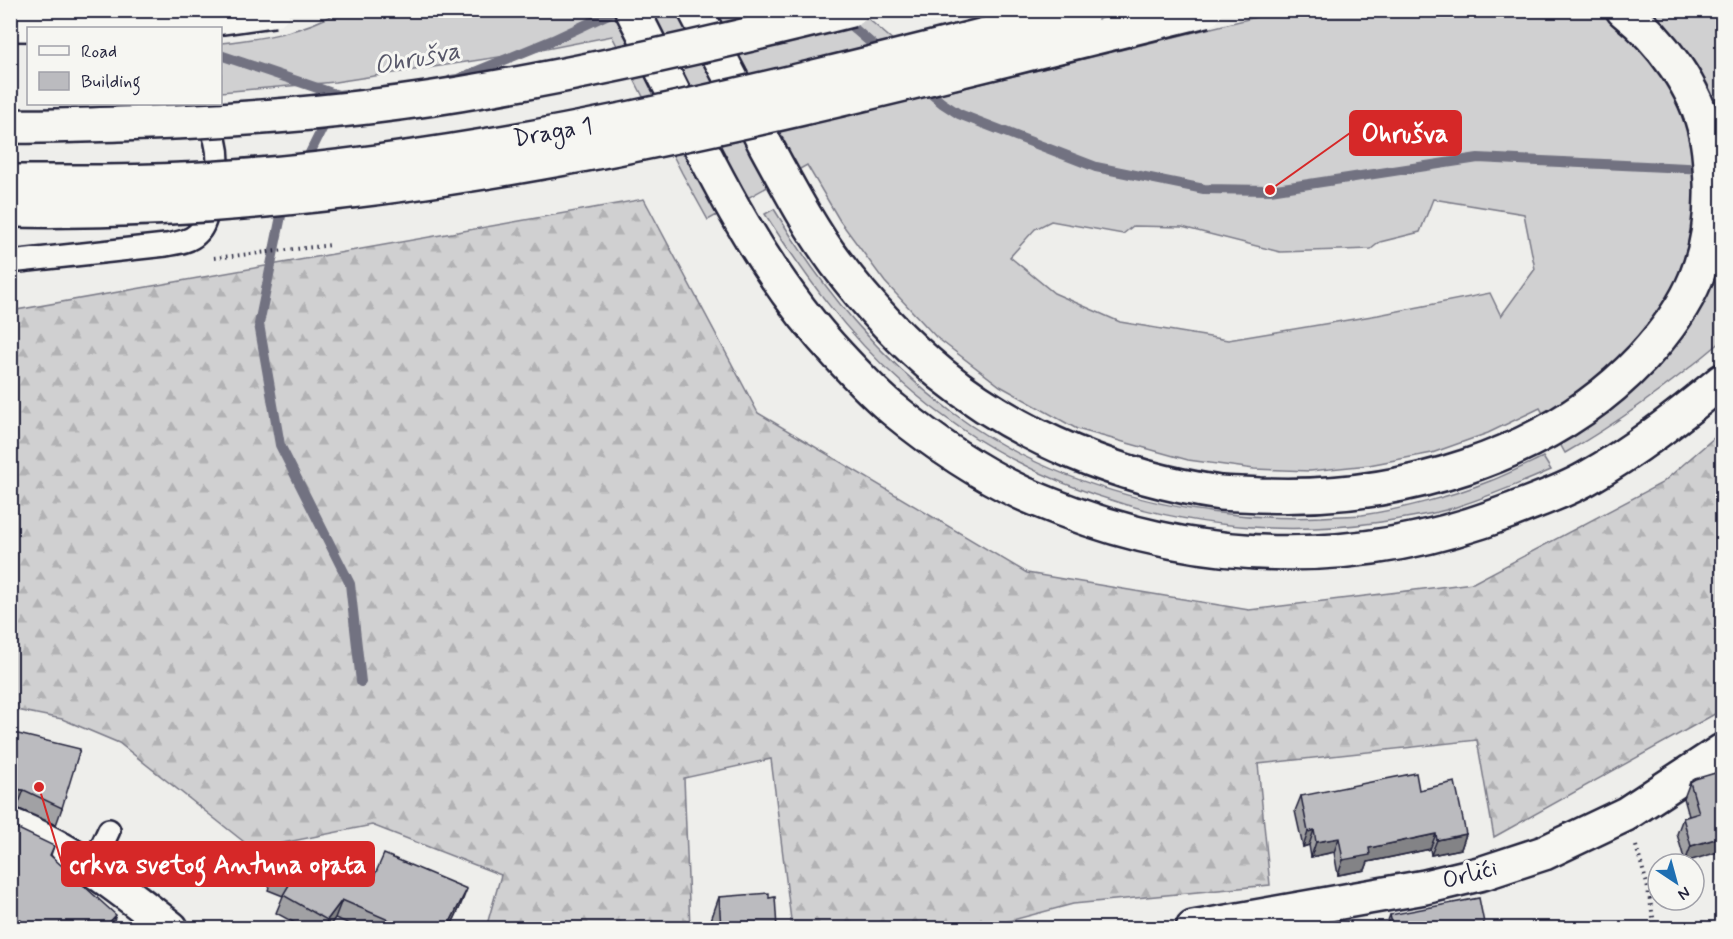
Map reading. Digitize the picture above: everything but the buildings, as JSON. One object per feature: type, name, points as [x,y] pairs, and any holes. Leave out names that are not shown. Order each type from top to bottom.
[{"type":"main road","points":[[10,24],[166,25],[273,10]]},
{"type":"main road","points":[[632,10],[730,202],[786,292],[837,354],[892,408],[956,456],[1022,493],[1099,523],[1177,543],[1243,551],[1331,552],[1407,542],[1482,522],[1584,480],[1676,419],[1722,381]]},
{"type":"main road","points":[[695,10],[782,176],[836,263],[885,322],[942,375],[1015,424],[1074,453],[1148,478],[1221,493],[1300,497],[1377,489],[1423,480],[1513,448],[1554,427],[1604,393],[1654,346],[1678,313],[1696,278],[1708,238],[1711,201],[1706,132],[1694,99],[1675,67],[1652,37],[1623,10]]},
{"type":"main road","points":[[10,126],[189,122],[319,112],[415,100],[486,90],[642,60],[850,10]]},
{"type":"main road","name":"Draga 1","points":[[10,182],[110,182],[234,177],[347,166],[439,153],[643,116],[1084,10]]},
{"type":"main road","points":[[10,210],[48,211],[232,204],[412,185],[659,141],[813,106],[1206,10]]},
{"type":"main road","name":"Orlići","points":[[1193,928],[1425,887],[1483,873],[1544,853],[1626,814],[1722,752]]},
{"type":"main road","points":[[10,825],[91,869],[171,928]]},
{"type":"lane","points":[[92,10],[102,27]]},
{"type":"lane","points":[[10,262],[166,245],[183,242],[198,234],[204,225],[214,193],[219,159],[213,131],[195,105]]},
{"type":"lane","points":[[91,869],[109,830]]},
{"type":"path","points":[[1626,814],[1644,875],[1655,928]]},
{"type":"green space","points":[[340,11],[859,11],[952,91],[1281,11],[1722,11],[1722,341],[1646,401],[1565,453],[1540,408],[1488,433],[1432,453],[1369,465],[1310,471],[1254,469],[1188,460],[1077,429],[1000,386],[936,337],[885,282],[840,221],[807,165],[708,220],[612,36],[531,52],[335,82],[222,92],[222,43],[282,33],[312,24]],"holes":[[[1433,199],[1524,214],[1535,269],[1501,316],[1490,293],[1378,315],[1228,340],[1120,322],[1054,293],[1010,257],[1035,229],[1051,221],[1123,234],[1133,226],[1182,227],[1280,252],[1371,249],[1380,242],[1420,232]]]},
{"type":"green space","points":[[644,199],[758,413],[1027,573],[1249,610],[1473,583],[1662,483],[1722,431],[1722,710],[1494,837],[1477,740],[1258,764],[1270,885],[1073,904],[983,928],[792,928],[771,759],[684,778],[690,928],[486,928],[501,875],[372,825],[253,849],[119,743],[62,719],[11,709],[11,311]]},
{"type":"green space","points":[[774,209],[812,267],[853,320],[925,391],[953,413],[993,439],[1036,462],[1081,480],[1177,507],[1226,514],[1322,517],[1362,515],[1393,510],[1461,492],[1543,457],[1551,470],[1491,495],[1444,510],[1381,522],[1316,528],[1252,527],[1188,519],[1125,504],[1064,483],[1006,455],[951,421],[900,381],[862,344],[811,281],[765,214]]},
{"type":"waterway","name":"Ohrušva","points":[[451,80],[553,40],[617,10]]},
{"type":"waterway","name":"Ohrušva","points":[[842,18],[885,55]]},
{"type":"waterway","name":"Ohrušva","points":[[222,56],[338,95],[347,94]]},
{"type":"waterway","name":"Ohrušva","points":[[922,86],[959,114],[1096,167],[1204,189],[1270,190],[1478,158],[1707,169]]},
{"type":"waterway","points":[[304,165],[328,117]]},
{"type":"waterway","points":[[286,203],[282,211],[259,324],[280,445],[350,584],[361,682]]},
{"type":"place","name":"Ohrušva","points":[[1270,190]]},
{"type":"place","name":"crkva svetog Antuna opata","points":[[39,787]]}]
